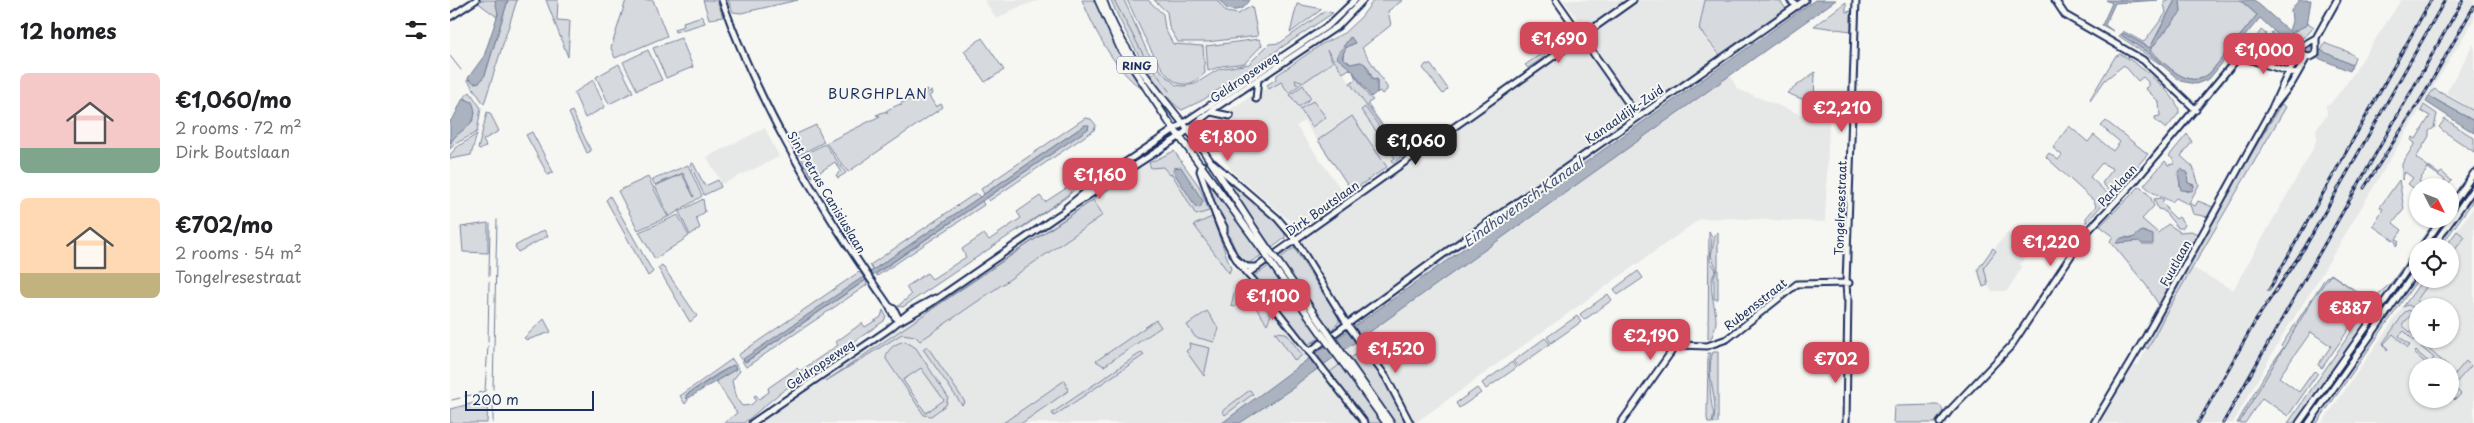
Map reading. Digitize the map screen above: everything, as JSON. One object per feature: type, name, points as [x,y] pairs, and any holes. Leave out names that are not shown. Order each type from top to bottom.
[{"type":"main road","name":"RING","points":[[1098,0],[1120,48],[1179,137],[1266,251],[1326,334],[1386,423]]},
{"type":"main road","name":"RING","points":[[1103,0],[1129,53],[1159,97],[1182,123],[1210,161],[1266,251]]},
{"type":"main road","name":"RING","points":[[1345,362],[1392,423]]},
{"type":"street","points":[[450,18],[476,0]]},
{"type":"street","name":"Sint Petrus Canisiuslaan","points":[[722,0],[734,33],[791,155],[865,271],[890,306],[894,316],[900,321]]},
{"type":"street","name":"Geldropseweg","points":[[1058,216],[1101,179],[1329,25],[1355,0]]},
{"type":"street","name":"Geldropseweg","points":[[752,423],[900,321],[911,311],[940,296],[1179,137],[1210,112],[1338,26],[1363,0]]},
{"type":"street","points":[[1556,0],[1638,116]]},
{"type":"street","name":"Dirk Boutslaan","points":[[1247,274],[1633,0]]},
{"type":"street","points":[[1790,0],[1797,6]]},
{"type":"street","name":"Kanaaldijk-Zuid","points":[[1311,354],[1638,116],[1714,63],[1720,61],[1805,0]]},
{"type":"street","name":"Tongelresestraat","points":[[1846,423],[1847,299],[1856,0]]},
{"type":"street","points":[[2055,0],[2065,15],[2078,24],[2143,60],[2196,110]]},
{"type":"street","points":[[2316,38],[2337,0]]},
{"type":"street","name":"Fuutlaan","points":[[2094,423],[2142,343],[2271,110],[2317,48],[2316,38],[2305,42],[2302,52],[2276,95],[2271,110]]},
{"type":"street","points":[[2302,52],[2310,57]]},
{"type":"street","name":"Parklaan","points":[[1940,423],[2010,346],[2086,233],[2196,110],[2238,59],[2244,58],[2288,73],[2297,74]]},
{"type":"street","points":[[1256,99],[1258,79]]},
{"type":"street","points":[[1210,112],[1230,116]]},
{"type":"street","points":[[1210,161],[1275,216],[1295,239],[1349,327],[1386,376],[1410,423]]},
{"type":"street","points":[[1202,165],[1200,171],[1214,212],[1236,260],[1365,423]]},
{"type":"street","points":[[2459,195],[2474,174]]},
{"type":"street","points":[[2439,238],[2474,188]]},
{"type":"street","points":[[1236,260],[1247,267],[1255,267]]},
{"type":"street","points":[[2299,423],[2409,267]]},
{"type":"street","points":[[2309,423],[2409,281]]},
{"type":"street","name":"Rubensstraat","points":[[1620,423],[1678,345],[1707,346],[1719,343],[1735,334],[1797,284],[1848,283]]},
{"type":"shaded area","points":[[480,0],[495,0],[498,10],[497,17],[477,2]]},
{"type":"shaded area","points":[[495,0],[508,0],[485,75],[480,82],[474,83],[468,78],[484,56],[498,14]]},
{"type":"shaded area","points":[[508,0],[517,0],[484,104],[467,79],[477,83],[485,75]]},
{"type":"shaded area","points":[[546,0],[558,0],[557,20],[570,21],[568,57]]},
{"type":"shaded area","points":[[626,0],[653,0],[667,36],[615,58],[611,48]]},
{"type":"shaded area","points":[[703,0],[717,0],[723,17],[709,19]]},
{"type":"shaded area","points":[[728,0],[798,0],[741,13],[733,12]]},
{"type":"shaded area","points":[[984,0],[1040,0],[1014,9],[997,19]]},
{"type":"shaded area","points":[[1082,0],[1096,0],[1121,57],[1142,89],[1123,71],[1106,49]]},
{"type":"shaded area","points":[[1111,0],[1124,0],[1147,51],[1163,73],[1176,85],[1183,86],[1195,84],[1219,69],[1249,64],[1269,44],[1280,43],[1325,11],[1333,13],[1203,100],[1182,110],[1173,103],[1152,76],[1132,43]]},
{"type":"shaded area","points":[[1127,0],[1148,0],[1163,14],[1165,29],[1173,44],[1203,46],[1205,73],[1196,80],[1186,84],[1178,83],[1170,78],[1142,33]]},
{"type":"shaded area","points":[[1154,0],[1217,0],[1226,12],[1238,14],[1252,6],[1258,36],[1207,42],[1178,42],[1169,27],[1167,12]]},
{"type":"shaded area","points":[[1219,0],[1250,0],[1243,8],[1234,10],[1227,9]]},
{"type":"shaded area","points":[[1374,0],[1403,0],[1388,11],[1391,25],[1362,48],[1387,87],[1387,90],[1382,94],[1380,91],[1377,93],[1377,79],[1373,80],[1368,67],[1360,62],[1351,64],[1343,59],[1344,49],[1355,43],[1350,37],[1337,56],[1351,70],[1349,69],[1343,73],[1327,50],[1333,62],[1304,82],[1295,79],[1296,84],[1302,83],[1289,93],[1281,82],[1269,89],[1267,85],[1276,79],[1277,75],[1322,44],[1344,33],[1361,17]]},
{"type":"shaded area","points":[[1564,0],[1705,0],[1698,29],[1724,63],[1737,89],[1815,120],[1829,121],[1825,222],[1723,218],[1700,219],[1415,423],[756,423],[819,381],[904,319],[1000,255],[1149,163],[1170,168],[1209,211],[1230,268],[1238,270],[1299,234],[1289,220],[1233,172],[1205,133],[1215,126],[1221,116],[1258,91],[1260,92],[1268,87],[1269,89],[1287,77],[1303,77],[1332,57],[1402,157],[1352,191],[1304,121],[1296,126],[1348,199],[1589,36]]},
{"type":"shaded area","points":[[1705,0],[1780,1],[1787,10],[1722,58],[1699,29]]},
{"type":"shaded area","points":[[1815,0],[1836,0],[1296,386],[1240,423],[1222,423],[1315,354]]},
{"type":"shaded area","points":[[2106,0],[2158,0],[2115,3],[2105,25],[2113,31],[2102,25],[2112,3]]},
{"type":"shaded area","points":[[2165,0],[2175,0],[2150,48],[2123,33],[2121,35],[2150,54],[2169,70],[2119,36],[2123,31],[2143,42],[2145,41],[2166,13]]},
{"type":"shaded area","points":[[2175,0],[2180,0],[2181,12],[2150,50],[2170,68],[2186,78],[2202,78],[2210,73],[2257,15],[2240,0],[2254,0],[2289,31],[2292,21],[2291,10],[2299,0],[2311,0],[2307,25],[2291,33],[2299,40],[2352,65],[2350,71],[2291,47],[2260,18],[2209,79],[2196,84],[2180,81],[2150,54],[2121,35],[2123,33],[2150,48]]},
{"type":"shaded area","points":[[2180,0],[2240,0],[2257,15],[2210,73],[2202,78],[2186,78],[2178,74],[2150,50],[2181,12]]},
{"type":"shaded area","points":[[2401,0],[2474,0],[2474,19],[2312,290],[2284,333],[2233,423],[2098,423],[2133,365],[2138,366],[2155,329],[2191,267],[2233,290],[2312,151],[2317,137],[2316,129],[2327,115],[2326,105],[2331,103],[2349,80]]},
{"type":"shaded area","points":[[1846,2],[1846,12],[1851,11],[1851,31],[1814,26]]},
{"type":"shaded area","points":[[1297,4],[1322,9],[1290,33]]},
{"type":"shaded area","points":[[702,16],[705,23],[675,32],[674,29],[684,26],[683,22]]},
{"type":"shaded area","points":[[2308,23],[2314,27],[2299,40],[2291,33]]},
{"type":"shaded area","points":[[2261,30],[2266,34],[2258,44],[2278,58],[2285,45],[2284,41],[2271,33],[2274,30],[2295,48],[2291,54],[2276,61],[2256,52],[2255,44],[2258,40],[2256,38]]},
{"type":"shaded area","points":[[1570,34],[1572,39],[1528,68],[1525,65]]},
{"type":"shaded area","points":[[1351,37],[1355,43],[1346,47],[1342,57],[1351,64],[1361,62],[1365,64],[1373,80],[1377,79],[1377,92],[1371,97],[1352,70],[1337,58],[1338,53]]},
{"type":"shaded area","points":[[681,38],[693,67],[666,78],[653,48]]},
{"type":"shaded area","points":[[982,38],[1004,70],[985,82],[964,51]]},
{"type":"shaded area","points":[[1259,39],[1262,45],[1245,63],[1222,66],[1208,71],[1206,46]]},
{"type":"shaded area","points":[[2325,43],[2353,55],[2355,57],[2352,65],[2321,51]]},
{"type":"shaded area","points":[[2474,43],[2474,110],[2446,93]]},
{"type":"shaded area","points":[[648,50],[662,80],[637,90],[623,62]]},
{"type":"shaded area","points":[[2120,54],[2156,80],[2178,106],[2179,113],[2166,129],[2155,120],[2155,117],[2160,116],[2159,102],[2145,88],[2148,87],[2148,82],[2143,77],[2138,81],[2124,65],[2105,80],[2090,99],[2115,57]]},
{"type":"shaded area","points":[[619,64],[633,92],[609,104],[596,77]]},
{"type":"shaded area","points":[[1426,64],[1431,65],[1448,89],[1443,94],[1423,68]]},
{"type":"shaded area","points":[[1353,72],[1369,97],[1373,100],[1368,105],[1404,155],[1402,157],[1398,147],[1396,148],[1383,126],[1381,126],[1350,83],[1356,79]]},
{"type":"shaded area","points":[[1815,72],[1814,104],[1787,93]]},
{"type":"shaded area","points":[[593,80],[605,107],[585,118],[574,93]]},
{"type":"shaded area","points":[[1303,85],[1311,98],[1299,107],[1290,95]]},
{"type":"shaded area","points":[[2434,89],[2474,111],[2474,121],[2429,96]]},
{"type":"shaded area","points":[[927,90],[919,97],[931,91],[932,94],[929,96],[936,107],[941,104],[943,107],[848,172],[826,143],[880,116],[876,115],[886,111],[887,113],[887,110],[900,104],[901,106],[901,103],[910,99],[913,100],[912,98]]},
{"type":"shaded area","points":[[470,92],[481,108],[477,132],[455,144],[450,149],[454,138],[473,118],[475,112],[466,98],[463,98]]},
{"type":"shaded area","points":[[2429,96],[2474,121],[2474,133],[2426,102]]},
{"type":"shaded area","points":[[463,98],[472,102],[475,110],[474,116],[468,126],[450,143],[450,121],[454,117]]},
{"type":"shaded area","points":[[1313,101],[1326,117],[1312,127],[1300,109]]},
{"type":"shaded area","points":[[2281,104],[2286,107],[2165,315],[2148,349],[2143,346],[2186,265]]},
{"type":"shaded area","points":[[2424,105],[2437,114],[2434,128],[2429,131],[2429,136],[2416,158],[2439,174],[2442,172],[2449,178],[2442,178],[2428,168],[2421,178],[2413,178],[2405,172],[2402,180],[2402,164],[2415,143],[2411,140],[2413,137],[2416,139],[2430,116],[2421,111]]},
{"type":"shaded area","points":[[1365,107],[1401,157],[1394,163],[1392,160],[1395,158],[1361,110]]},
{"type":"shaded area","points":[[572,111],[591,151],[587,153],[569,113]]},
{"type":"shaded area","points":[[487,112],[490,113],[499,131],[483,140],[486,146],[480,150],[478,149]]},
{"type":"shaded area","points":[[1352,116],[1387,167],[1352,191],[1318,140]]},
{"type":"shaded area","points":[[1085,118],[1091,119],[1096,125],[1094,130],[989,201],[987,198],[1089,128],[1085,125],[984,194],[981,189]]},
{"type":"shaded area","points":[[2445,119],[2474,138],[2474,152],[2439,127]]},
{"type":"shaded area","points":[[2106,121],[2148,154],[2112,194],[2102,183],[2113,169],[2102,163],[2090,177],[2110,196],[2086,223],[2086,218],[2096,206],[2094,201],[2046,157],[2049,153],[2058,160],[2062,155],[2053,148],[2069,126],[2088,142],[2094,135],[2113,151],[2120,142],[2101,126]]},
{"type":"shaded area","points":[[816,125],[824,142],[799,155],[790,137]]},
{"type":"shaded area","points":[[1085,125],[1089,125],[1088,129],[745,362],[743,359]]},
{"type":"shaded area","points":[[765,128],[779,157],[722,184],[707,157]]},
{"type":"shaded area","points":[[532,132],[553,172],[548,175],[526,135]]},
{"type":"shaded area","points":[[477,134],[471,155],[450,159],[450,155],[457,147]]},
{"type":"shaded area","points":[[2187,134],[2192,142],[2181,156],[2193,167],[2199,185],[2189,203],[2195,206],[2198,201],[2213,207],[2208,217],[2193,214],[2190,205],[2176,198],[2172,202],[2152,192],[2144,185],[2165,161],[2168,165],[2174,164],[2174,160],[2169,156]],"holes":[[[2185,171],[2188,183],[2194,185],[2188,192],[2180,187],[2179,174]]]},
{"type":"shaded area","points":[[825,144],[846,173],[838,178],[836,175],[841,171],[835,162],[812,177],[800,156]]},
{"type":"shaded area","points":[[1174,151],[1199,186],[1209,211],[1196,215],[1172,174],[1170,175],[1163,167],[1151,168],[1149,163]]},
{"type":"shaded area","points":[[693,163],[705,186],[718,180],[721,187],[704,195],[690,164]]},
{"type":"shaded area","points":[[688,165],[702,196],[669,217],[655,186],[682,174],[694,197],[683,173],[655,185],[652,180]]},
{"type":"shaded area","points":[[1181,167],[1203,201],[1200,208],[1196,207],[1173,171],[1174,168]]},
{"type":"shaded area","points":[[2181,169],[2187,173],[2188,183],[2194,185],[2192,191],[2181,190],[2178,173]]},
{"type":"shaded area","points":[[1203,172],[1262,255],[1249,263],[1244,263],[1239,258],[1219,212],[1215,209]]},
{"type":"shaded area","points":[[648,177],[668,217],[638,230],[618,191]]},
{"type":"shaded area","points":[[1224,177],[1280,225],[1285,231],[1285,238],[1272,248]]},
{"type":"shaded area","points":[[2399,180],[2404,209],[2393,223],[2402,230],[2396,239],[2399,241],[2396,246],[2396,242],[2373,226],[2383,209],[2380,207]]},
{"type":"shaded area","points":[[2140,186],[2150,196],[2154,206],[2142,219],[2158,233],[2168,224],[2180,232],[2191,231],[2198,234],[2159,305],[2146,285],[2110,241],[2113,236],[2100,226]],"holes":[[[2142,231],[2153,235],[2136,241],[2116,243],[2124,237],[2133,238]]]},
{"type":"shaded area","points":[[1068,187],[1071,192],[1053,206],[903,307],[898,306],[911,295],[906,287],[927,273],[932,279],[966,257],[962,249],[984,234],[989,240],[1021,218],[1017,212],[1040,196],[1045,202]]},
{"type":"shaded area","points":[[2474,192],[2471,204],[2459,221],[2459,213]]},
{"type":"shaded area","points":[[976,193],[980,197],[873,270],[870,265]]},
{"type":"shaded area","points":[[610,196],[653,272],[648,276],[606,200]]},
{"type":"shaded area","points":[[2161,198],[2164,200],[2162,202],[2167,207],[2166,209],[2176,219],[2179,217],[2185,225],[2183,228],[2178,228],[2163,210],[2158,209],[2154,199]]},
{"type":"shaded area","points":[[703,199],[705,212],[696,218],[700,228],[690,235],[679,212]]},
{"type":"shaded area","points":[[1093,200],[1103,215],[920,341],[915,336],[902,334],[826,381]]},
{"type":"shaded area","points":[[982,201],[984,205],[877,276],[876,274]]},
{"type":"shaded area","points":[[2474,207],[2474,423],[2322,423],[2416,288],[2459,288],[2459,238],[2451,238]]},
{"type":"shaded area","points":[[678,215],[689,236],[655,259],[639,232]]},
{"type":"shaded area","points":[[1212,217],[1231,268],[1229,273],[1194,225]]},
{"type":"shaded area","points":[[488,223],[488,253],[463,252],[461,227]]},
{"type":"shaded area","points":[[2430,228],[2432,228],[2424,238]]},
{"type":"shaded area","points":[[2449,228],[2454,228],[2447,238],[2442,238]]},
{"type":"shaded area","points":[[544,230],[548,236],[518,252],[515,246]]},
{"type":"shaded area","points":[[1709,231],[1712,237],[1710,260],[1716,270],[1713,276],[1712,289],[1716,326],[1712,337],[1708,339]]},
{"type":"shaded area","points":[[2142,231],[2153,235],[2153,244],[2142,244],[2139,241],[2116,243],[2121,238],[2133,238]]},
{"type":"shaded area","points":[[2457,231],[2465,237],[2459,245],[2459,238],[2452,238]]},
{"type":"shaded area","points":[[1718,232],[1718,299],[1714,299],[1714,277],[1717,269],[1711,256],[1715,235]]},
{"type":"shaded area","points":[[2007,233],[2014,234],[2032,250],[2020,264],[2022,267],[2007,291],[1991,291],[1988,284],[1985,285],[1979,268]]},
{"type":"shaded area","points":[[1294,248],[1339,318],[1339,322],[1330,331],[1280,258]]},
{"type":"shaded area","points":[[1993,248],[1996,251],[1984,267],[1988,285],[1983,287],[1978,269]]},
{"type":"shaded area","points":[[2409,258],[2296,423],[2288,423],[2376,296],[2392,282]]},
{"type":"shaded area","points":[[662,265],[697,316],[690,322],[658,268]]},
{"type":"shaded area","points":[[1269,266],[1316,328],[1320,338],[1307,345],[1255,281],[1254,276]]},
{"type":"shaded area","points":[[2409,269],[2409,275],[2306,423],[2301,423]]},
{"type":"shaded area","points":[[1638,271],[1643,278],[1618,295],[1614,289]]},
{"type":"shaded area","points":[[859,272],[864,277],[743,360],[746,362],[866,280],[867,285],[746,367],[738,355]]},
{"type":"shaded area","points":[[2332,275],[2369,300],[2322,368],[2318,365],[2331,346],[2311,332],[2279,377],[2299,392],[2314,371],[2318,373],[2288,416],[2262,398],[2245,423],[2237,423],[2267,371],[2283,348],[2281,346],[2326,277]]},
{"type":"shaded area","points":[[2409,284],[2409,288],[2412,288],[2317,423],[2311,423]]},
{"type":"shaded area","points":[[1246,285],[1271,315],[1267,324],[1248,296],[1237,303],[1235,307],[1231,306],[1234,293]]},
{"type":"shaded area","points":[[2417,288],[2426,288],[2418,298],[2409,298]]},
{"type":"shaded area","points":[[1608,294],[1612,300],[1584,320],[1580,314]]},
{"type":"shaded area","points":[[2409,299],[2409,306],[2403,307]]},
{"type":"shaded area","points":[[883,310],[886,316],[884,321],[780,393],[744,423],[724,423],[737,413],[716,381],[736,369],[734,365],[686,395],[688,400],[685,404],[680,396],[732,359],[740,371],[732,381],[736,398],[742,406],[751,405],[756,400],[754,396],[756,395],[759,399],[769,392],[768,388],[797,368],[800,371],[838,345],[836,342],[862,323],[865,327],[881,317]]},
{"type":"shaded area","points":[[2409,310],[2409,317],[2402,325],[2409,331],[2409,336],[2404,331],[2399,336],[2409,344],[2409,346],[2408,348],[2393,334],[2384,344],[2388,349],[2387,351],[2383,343],[2405,312]]},
{"type":"shaded area","points":[[1207,311],[1219,329],[1214,342],[1195,337],[1187,325]]},
{"type":"shaded area","points":[[1577,316],[1581,322],[1551,343],[1547,337]]},
{"type":"shaded area","points":[[544,319],[551,332],[527,340],[524,338]]},
{"type":"shaded area","points":[[1156,320],[1161,327],[1104,366],[1096,361]]},
{"type":"shaded area","points":[[1275,332],[1286,333],[1302,355],[1295,361]]},
{"type":"shaded area","points":[[1545,338],[1550,344],[1518,367],[1513,361]]},
{"type":"shaded area","points":[[905,341],[916,348],[948,397],[946,405],[931,416],[924,415],[886,359],[890,349]],"holes":[[[921,368],[944,400],[926,413],[903,380]]]},
{"type":"shaded area","points":[[1189,343],[1210,348],[1204,376],[1186,351],[1190,348]]},
{"type":"shaded area","points":[[927,346],[965,402],[962,405],[923,349]]},
{"type":"shaded area","points":[[2422,348],[2428,348],[2439,358],[2434,358]]},
{"type":"shaded area","points":[[1362,350],[1392,392],[1405,423],[1395,423],[1392,420],[1352,362],[1351,358]]},
{"type":"shaded area","points":[[2416,351],[2424,358],[2420,358],[2414,353]]},
{"type":"shaded area","points":[[1142,352],[1144,355],[1054,416],[1052,413]]},
{"type":"shaded area","points":[[1713,352],[1718,352],[1718,423],[1713,423],[1715,406],[1710,370]]},
{"type":"shaded area","points":[[1708,353],[1711,353],[1710,383],[1714,414],[1712,423],[1708,423],[1707,418]]},
{"type":"shaded area","points":[[2466,361],[2471,366],[2459,379],[2459,369]]},
{"type":"shaded area","points":[[1512,362],[1516,368],[1486,389],[1482,383]]},
{"type":"shaded area","points":[[733,365],[736,369],[687,399],[686,395]]},
{"type":"shaded area","points":[[1339,365],[1383,423],[1366,423],[1330,372]]},
{"type":"shaded area","points":[[1065,380],[1068,391],[1022,423],[1003,423]]},
{"type":"shaded area","points":[[1477,388],[1481,393],[1459,408],[1456,403]]},
{"type":"shaded area","points":[[1250,390],[1253,394],[1225,415],[1222,411]]},
{"type":"shaded area","points":[[486,400],[488,402],[487,423],[450,423],[450,409]]},
{"type":"shaded area","points":[[1894,406],[1941,406],[1943,411],[1935,423],[1893,423]]},
{"type":"waterway","points":[[1114,0],[1144,56],[1169,91]]},
{"type":"waterway","points":[[450,56],[461,70]]},
{"type":"waterway","points":[[1018,231],[1068,196],[1091,171]]},
{"type":"waterway","points":[[928,311],[1121,181]]},
{"type":"waterway","points":[[493,389],[497,220]]},
{"type":"waterway","points":[[489,276],[490,224]]},
{"type":"waterway","points":[[2317,293],[2331,274],[2366,298]]},
{"type":"waterway","points":[[488,342],[489,282]]},
{"type":"waterway","points":[[2239,423],[2314,297]]},
{"type":"waterway","points":[[478,393],[485,391],[488,346]]},
{"type":"waterway","points":[[465,396],[472,395]]},
{"type":"waterway","points":[[452,400],[460,398]]},
{"type":"waterway","points":[[493,402],[493,423]]},
{"type":"railway","points":[[2269,290],[2431,0]]},
{"type":"railway","points":[[2198,423],[2256,320],[2305,247],[2445,0]]},
{"type":"railway","points":[[2223,423],[2463,0]]},
{"type":"railway","points":[[2364,188],[2426,91],[2474,6]]},
{"type":"district","name":"BURGHPLAN","points":[[878,93]]},
{"type":"water label","name":"Eindhovensch Kanaal","points":[[1523,202]]}]
